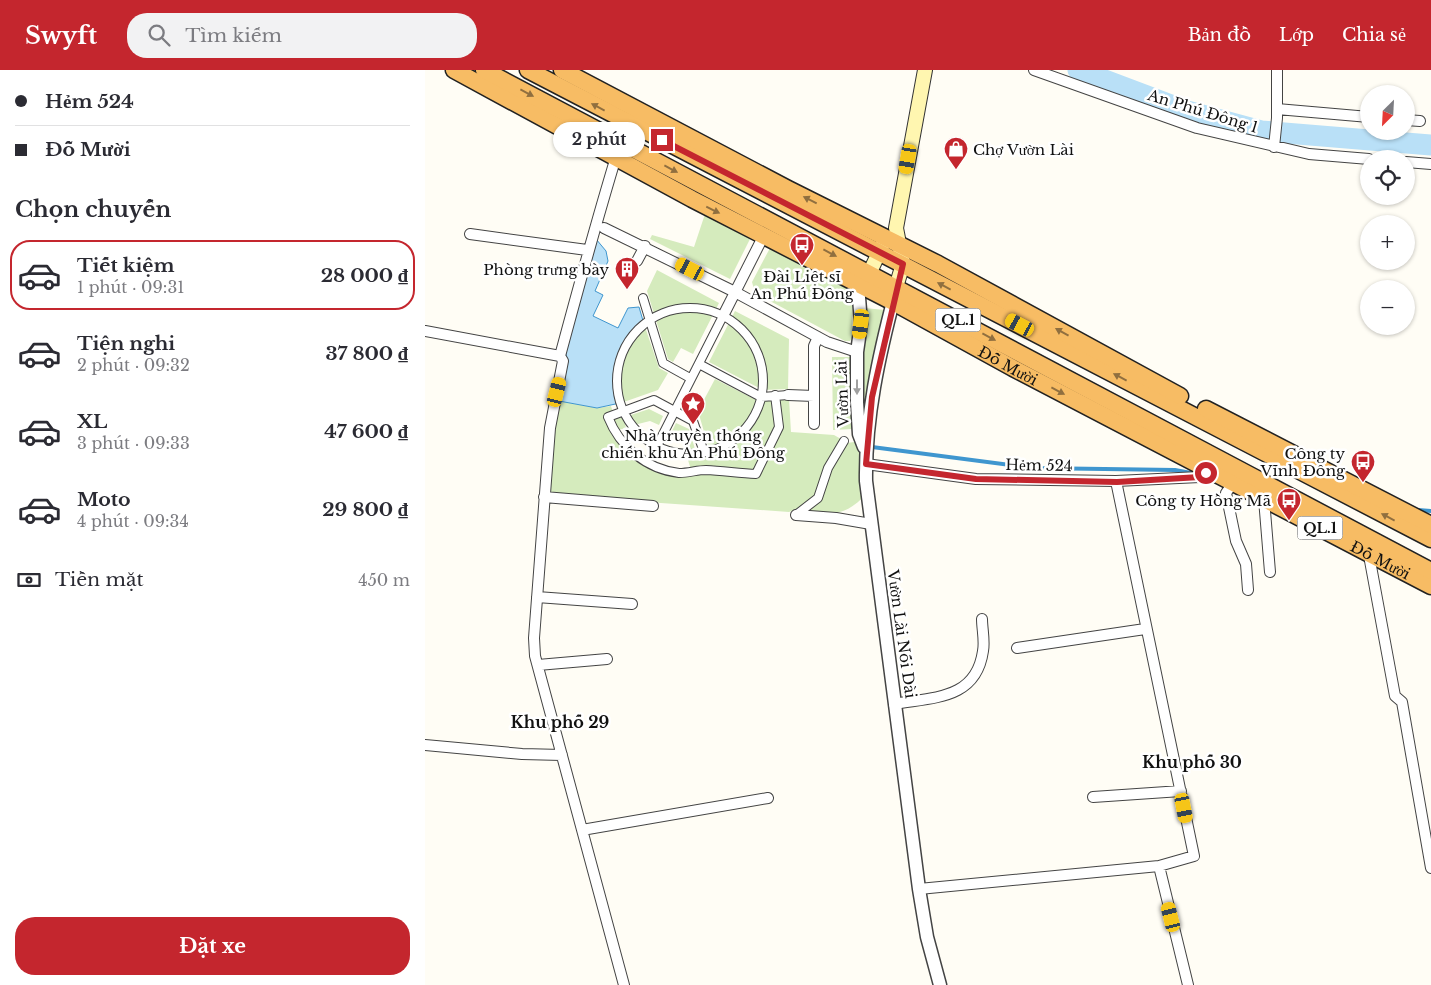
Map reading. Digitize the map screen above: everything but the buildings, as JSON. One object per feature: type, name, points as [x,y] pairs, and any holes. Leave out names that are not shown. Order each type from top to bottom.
[{"type":"highway","name":"Đỗ Mười","points":[[454,70],[692,199],[764,235],[863,279]]},
{"type":"highway","name":"Đỗ Mười","points":[[484,70],[863,279],[1431,571]]},
{"type":"highway","name":"QL.1","points":[[528,70],[939,264],[1187,400],[1431,525]]},
{"type":"highway","name":"QL.1","points":[[562,70],[890,241],[903,264],[1431,539]]},
{"type":"highway","name":"Đỗ Mười","points":[[894,295],[1209,470],[1431,586]]},
{"type":"main road","name":"Vườn Lài","points":[[863,279],[890,241],[925,70]]},
{"type":"main road","points":[[894,295],[903,264]]},
{"type":"street","name":"An Phú Đông 1","points":[[1034,70],[1197,128],[1309,154],[1360,158]]},
{"type":"street","points":[[1274,147],[1277,114],[1277,70]]},
{"type":"street","points":[[1277,114],[1360,117]]},
{"type":"street","points":[[1415,121],[1421,121]]},
{"type":"street","points":[[616,157],[587,250],[581,282],[560,356],[563,361],[562,375],[553,410],[543,497],[535,638],[538,665],[624,985]]},
{"type":"street","points":[[1415,163],[1431,164]]},
{"type":"street","points":[[604,228],[645,246],[735,292],[827,342],[857,352]]},
{"type":"street","points":[[470,234],[587,250]]},
{"type":"street","points":[[657,446],[764,235]]},
{"type":"street","points":[[637,261],[645,246]]},
{"type":"street","name":"Vườn Lài","points":[[863,279],[861,324],[857,352],[859,434],[866,458]]},
{"type":"street","name":"Vườn Lài Nối Dài","points":[[894,295],[872,397],[866,458],[871,524],[919,889],[927,936],[940,985]]},
{"type":"street","points":[[643,298],[663,363],[690,378]]},
{"type":"street","points":[[690,308],[706,310],[723,316],[743,331],[757,352],[762,371],[761,397],[753,418],[737,437],[721,447],[704,452],[678,453],[657,446],[636,429],[623,410],[617,379],[621,356],[632,336],[650,320],[665,312],[690,308]]},
{"type":"street","points":[[425,330],[560,356]]},
{"type":"street","points":[[814,424],[814,346],[818,337]]},
{"type":"street","points":[[699,364],[761,397],[775,395],[814,396]]},
{"type":"street","points":[[704,452],[693,421],[654,400],[607,417],[614,433],[626,447],[649,463],[679,472],[702,470],[756,474],[779,427],[775,395]]},
{"type":"street","points":[[797,515],[818,498],[828,468],[844,441]]},
{"type":"street","name":"Hẻm 524","points":[[866,458],[976,479],[1117,482],[1200,477],[1209,470]]},
{"type":"street","points":[[919,889],[1159,866],[1194,856],[1145,629],[1141,598],[1117,482]]},
{"type":"street","points":[[1233,482],[1227,493],[1236,541],[1246,564],[1248,590]]},
{"type":"street","points":[[543,497],[653,506]]},
{"type":"street","points":[[1264,499],[1270,572]]},
{"type":"street","points":[[797,515],[835,518],[871,524]]},
{"type":"street","points":[[1365,537],[1395,696],[1402,702],[1431,868]]},
{"type":"street","points":[[537,597],[632,604]]},
{"type":"street","points":[[894,704],[962,690],[973,679],[983,651],[982,620]]},
{"type":"street","points":[[1017,648],[1145,629]]},
{"type":"street","points":[[538,665],[607,659]]},
{"type":"street","points":[[425,745],[522,754],[562,755]]},
{"type":"street","points":[[1093,797],[1181,791]]},
{"type":"street","points":[[582,830],[768,798]]},
{"type":"street","points":[[1159,866],[1188,985]]},
{"type":"green space","points":[[705,214],[751,237],[730,279],[650,239],[652,235],[694,247]]},
{"type":"green space","points":[[770,248],[853,292],[852,338],[850,341],[845,341],[755,293],[752,282]]},
{"type":"green space","points":[[657,270],[719,303],[693,354],[681,348],[673,362],[668,359],[647,291]]},
{"type":"green space","points":[[864,308],[885,310],[864,414]]},
{"type":"green space","points":[[735,311],[789,339],[788,389],[763,390],[709,362]]},
{"type":"green space","points":[[644,324],[659,368],[668,373],[658,390],[621,403],[618,381],[621,360],[630,341]]},
{"type":"green space","points":[[832,357],[852,357],[852,429],[833,430]]},
{"type":"green space","points":[[715,379],[760,402],[761,397],[789,399],[791,432],[834,435],[841,439],[817,496],[811,503],[789,512],[547,495],[559,401],[597,408],[611,406],[615,419],[623,417],[626,428],[614,431],[620,440],[663,469],[691,470],[688,460],[697,457],[699,461],[706,459],[704,452],[709,449],[698,411]]},
{"type":"green space","points":[[649,409],[663,416],[659,425],[650,421],[634,425],[631,415]]},
{"type":"green space","points":[[676,423],[689,429],[695,449],[686,453],[681,436],[672,431]]},
{"type":"green space","points":[[847,443],[858,443],[865,495],[852,507],[839,512],[824,514],[807,513],[830,467]]},
{"type":"water","points":[[596,239],[606,251],[608,261],[595,291],[603,295],[593,316],[618,328],[628,308],[639,307],[644,324],[624,350],[618,370],[620,403],[597,408],[559,401],[567,360],[565,349]]},
{"type":"waterway","points":[[1078,70],[1187,111],[1261,131],[1431,145]]},
{"type":"waterway","points":[[872,447],[1033,468],[1175,470],[1191,473]]},
{"type":"waterway","points":[[1418,510],[1431,511]]},
{"type":"place","name":"Chợ Vườn Lài","points":[[956,170]]},
{"type":"place","name":"Đài Liệt sĩ An Phú Đông","points":[[802,266]]},
{"type":"place","name":"Phòng trưng bày","points":[[627,290]]},
{"type":"place","name":"Nhà truyền thống chiến khu An Phú Đông","points":[[693,425]]},
{"type":"place","name":"Công ty Vĩnh Đông","points":[[1363,483]]},
{"type":"place","name":"Công ty Hồng Mã","points":[[1289,521]]},
{"type":"district","name":"Khu phố 29","points":[[560,722]]},
{"type":"district","name":"Khu phố 30","points":[[1192,762]]},
{"type":"route","points":[[662,140],[779,202],[903,264],[889,316],[872,397],[865,451],[866,464],[976,479],[1117,482],[1200,477],[1206,473]]}]
